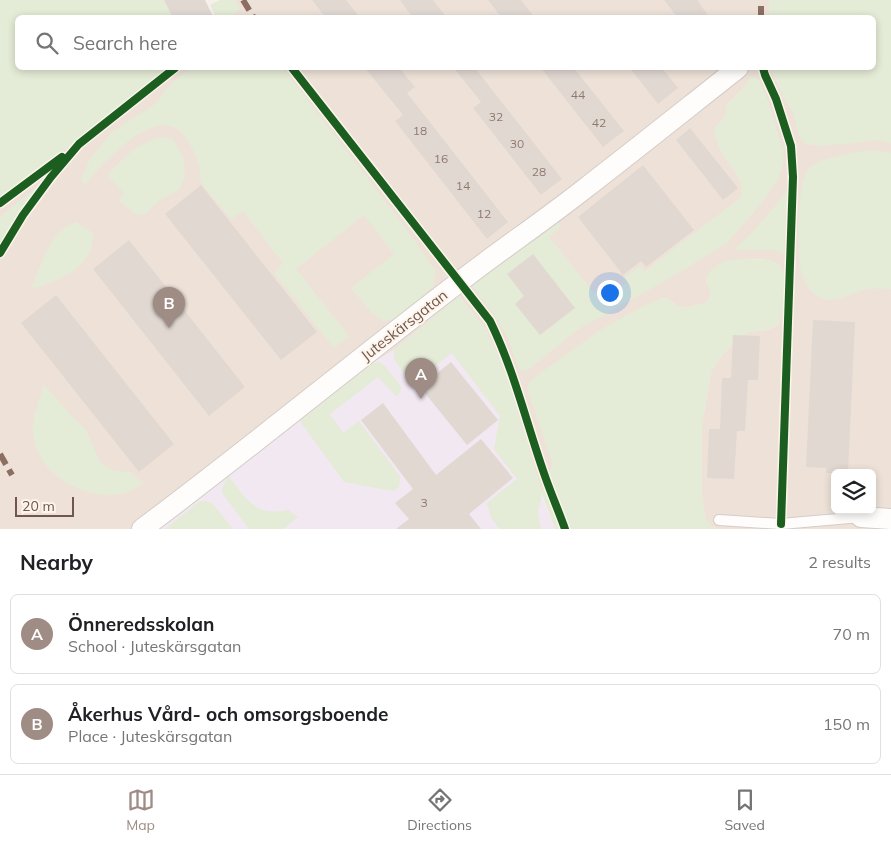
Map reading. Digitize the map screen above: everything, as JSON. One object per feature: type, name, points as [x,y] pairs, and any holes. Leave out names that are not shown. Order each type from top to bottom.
[{"type":"street","name":"Juteskärsgatan","points":[[142,529],[282,422],[310,397],[469,274],[583,190],[735,70]]},
{"type":"street","points":[[861,517],[891,519]]},
{"type":"lane","points":[[719,520],[781,524],[861,517]]},
{"type":"shaded area","points":[[235,0],[827,0],[799,15],[233,15],[239,9]]},
{"type":"shaded area","points":[[167,70],[772,70],[785,100],[891,106],[891,529],[718,529],[709,525],[705,517],[702,497],[702,425],[711,371],[738,338],[749,332],[767,330],[778,325],[783,313],[770,260],[742,259],[706,280],[711,289],[710,298],[706,303],[684,308],[676,305],[669,299],[663,298],[625,316],[553,465],[542,493],[507,376],[485,328],[394,350],[371,364],[160,529],[0,529],[0,162],[20,184]]},
{"type":"shaded area","points":[[459,296],[485,328],[507,376],[544,502],[555,529],[160,529],[371,364],[394,350]]},
{"type":"green space","points":[[0,0],[164,0],[172,15],[15,15],[15,70],[167,70],[20,184],[0,202]]},
{"type":"green space","points":[[220,0],[235,0],[240,9],[232,15],[215,15],[210,5]]},
{"type":"green space","points":[[769,0],[891,0],[891,143],[879,140],[822,146],[806,144],[799,136],[793,112],[785,100],[772,70],[876,70],[876,15],[769,15]]},
{"type":"green space","points":[[188,70],[285,70],[402,223],[436,271],[434,285],[396,319],[382,321],[372,313],[351,288],[394,254],[364,215],[296,269],[349,336],[334,348],[274,273],[283,263],[243,211],[231,219],[205,188],[200,180],[200,168],[191,145],[183,134],[171,126],[158,126],[144,131],[129,140],[84,185],[81,179],[90,159],[112,132],[154,105],[174,81]]},
{"type":"green space","points":[[751,76],[758,78],[766,95],[784,152],[783,164],[778,180],[759,206],[727,243],[670,278],[577,330],[529,369],[523,371],[519,369],[508,339],[497,319],[472,286],[554,222],[559,222],[560,227],[549,237],[595,294],[607,284],[613,292],[627,283],[623,278],[640,266],[645,271],[740,198],[740,180],[720,149],[714,128],[724,118],[727,104],[746,85]]},
{"type":"green space","points":[[162,137],[172,139],[176,144],[184,163],[184,178],[177,191],[159,201],[147,213],[137,215],[119,201],[124,193],[107,175],[139,147],[153,139]]},
{"type":"green space","points":[[872,150],[891,153],[891,289],[868,289],[841,298],[824,299],[813,293],[808,286],[802,275],[800,265],[798,219],[805,175],[810,167],[822,161]]},
{"type":"green space","points":[[40,184],[0,245],[0,217]]},
{"type":"green space","points":[[787,192],[784,254],[773,250],[734,250],[751,234]]},
{"type":"green space","points":[[76,222],[93,233],[92,245],[88,255],[74,271],[64,277],[32,288],[47,250],[53,241],[59,233]]},
{"type":"green space","points":[[742,259],[770,260],[779,264],[784,272],[783,313],[778,325],[767,330],[749,332],[738,338],[711,371],[702,425],[702,497],[705,517],[709,525],[718,529],[555,529],[542,494],[538,512],[541,529],[500,529],[491,518],[487,503],[517,479],[494,449],[500,416],[452,353],[411,384],[394,359],[394,350],[459,296],[485,328],[507,376],[542,492],[553,465],[527,388],[531,380],[600,330],[644,306],[663,298],[669,299],[676,305],[684,308],[706,303],[710,294],[707,281],[708,274],[725,261]]},
{"type":"green space","points":[[378,362],[383,364],[401,386],[400,393],[396,396],[378,377],[330,414],[343,433],[359,421],[400,477],[399,487],[393,491],[344,482],[300,421],[371,364]]},
{"type":"green space","points":[[44,385],[77,422],[85,428],[100,462],[114,471],[130,472],[144,484],[122,493],[105,495],[77,488],[52,472],[36,448],[33,434],[35,416]]},
{"type":"green space","points":[[228,475],[247,499],[260,509],[277,512],[288,510],[298,517],[283,529],[249,529],[222,493]]},
{"type":"green space","points":[[199,502],[212,503],[233,529],[165,529]]},
{"type":"building","points":[[164,0],[205,0],[212,15],[172,15]]},
{"type":"building","points":[[312,0],[346,0],[358,15],[324,15]]},
{"type":"building","points":[[400,0],[433,0],[445,15],[411,15]]},
{"type":"building","points":[[488,0],[521,0],[533,15],[500,15]]},
{"type":"building","points":[[664,0],[697,0],[708,15],[676,15]]},
{"type":"building","points":[[367,70],[401,70],[415,87],[407,93],[508,222],[487,239],[395,121],[403,115]]},
{"type":"building","points":[[456,70],[477,70],[562,179],[541,195],[473,108],[481,102]]},
{"type":"building","points":[[543,70],[576,70],[624,131],[603,147]]},
{"type":"building","points":[[632,70],[664,70],[678,88],[658,104]]},
{"type":"building","points":[[690,128],[738,188],[723,200],[676,140]]},
{"type":"building","points":[[643,165],[694,230],[646,267],[641,261],[623,275],[578,217]]},
{"type":"building","points":[[201,185],[317,332],[281,360],[165,214]]},
{"type":"building","points":[[129,240],[245,387],[209,416],[93,269]]},
{"type":"building","points":[[533,254],[575,308],[540,335],[515,304],[524,296],[507,274]]},
{"type":"building","points":[[56,295],[174,444],[139,472],[21,323]]},
{"type":"building","points":[[813,320],[855,322],[848,469],[831,469],[831,473],[826,473],[826,468],[806,467]]},
{"type":"building","points":[[733,335],[760,336],[758,380],[748,380],[745,431],[737,431],[734,479],[707,478],[709,429],[720,429],[722,378],[731,378]]},
{"type":"building","points":[[451,362],[498,420],[467,445],[420,387]]},
{"type":"building","points":[[383,403],[436,475],[481,439],[513,478],[469,514],[481,529],[396,529],[409,519],[395,503],[413,489],[361,420]]},
{"type":"marked path","points":[[243,0],[252,15]]},
{"type":"marked path","points":[[761,0],[761,15]]},
{"type":"marked path","points":[[0,454],[12,475]]},
{"type":"cycle path","points":[[0,253],[23,215],[51,177],[79,144],[172,70]]},
{"type":"cycle path","points":[[294,70],[490,321],[507,360],[539,459],[565,529]]},
{"type":"cycle path","points":[[764,70],[776,99],[791,146],[793,177],[781,524]]},
{"type":"cycle path","points":[[0,203],[62,157]]},
{"type":"place","name":"Åkerhus Vård- och omsorgsboende","points":[[169,328]]},
{"type":"place","name":"Önneredsskolan","points":[[421,399]]}]
